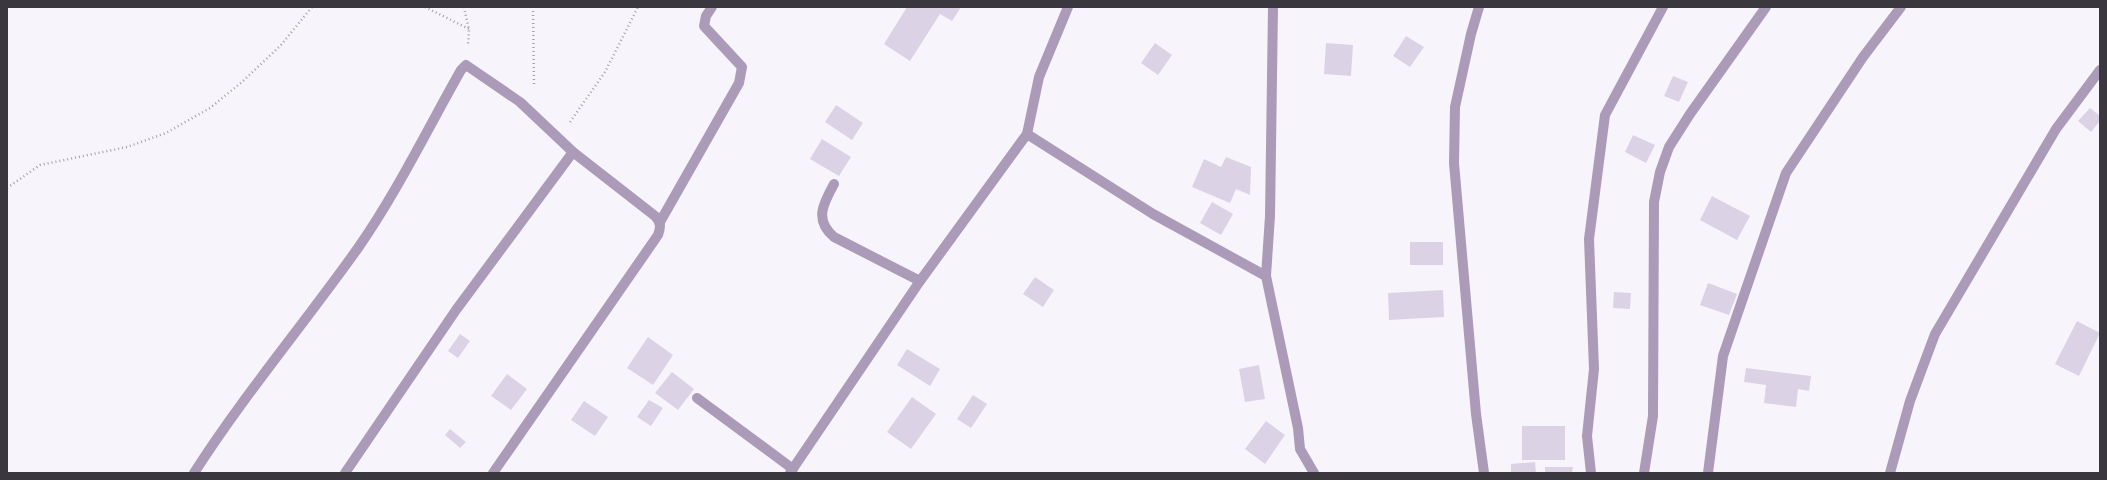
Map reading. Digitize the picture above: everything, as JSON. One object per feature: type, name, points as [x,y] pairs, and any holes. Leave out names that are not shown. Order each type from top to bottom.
[{"type":"street","points":[[493,473],[658,235],[661,228],[660,222],[739,83],[742,67],[704,26],[706,16],[712,7]]},
{"type":"street","points":[[697,398],[792,471],[920,281],[1027,134],[1039,77],[1068,7]]},
{"type":"street","points":[[1273,7],[1270,216],[1266,276],[1298,428],[1300,449],[1314,473]]},
{"type":"street","points":[[1479,7],[1471,34],[1455,107],[1454,163],[1476,414],[1484,473]]},
{"type":"street","points":[[1591,473],[1587,436],[1594,369],[1589,239],[1605,116],[1663,7]]},
{"type":"street","points":[[1644,473],[1653,416],[1654,202],[1660,172],[1669,147],[1677,133],[1766,7]]},
{"type":"street","points":[[1708,473],[1723,356],[1786,173],[1863,57],[1901,7]]},
{"type":"street","points":[[194,473],[251,391],[358,248],[379,216],[461,70],[466,65],[520,102],[573,152],[660,222]]},
{"type":"street","points":[[1890,473],[1910,401],[1935,334],[2056,129],[2100,70]]},
{"type":"street","points":[[1027,134],[1154,214],[1266,276]]},
{"type":"street","points":[[345,473],[456,310],[573,152]]},
{"type":"street","points":[[834,184],[822,211],[822,222],[827,231],[834,237],[920,281]]},
{"type":"path","points":[[7,188],[40,165],[127,147],[166,133],[203,112],[248,76],[281,45],[312,7]]},
{"type":"path","points":[[425,7],[469,30]]},
{"type":"path","points":[[464,7],[469,30],[466,65]]},
{"type":"path","points":[[533,7],[534,115]]},
{"type":"path","points":[[558,139],[605,72],[638,7]]},
{"type":"building","points":[[907,7],[961,7],[952,21],[940,14],[910,61],[884,44]]},
{"type":"building","points":[[1406,36],[1424,47],[1410,67],[1393,56]]},
{"type":"building","points":[[1155,43],[1172,55],[1158,75],[1141,63]]},
{"type":"building","points":[[1326,43],[1353,45],[1351,76],[1324,74]]},
{"type":"building","points":[[1673,76],[1688,82],[1679,102],[1664,96]]},
{"type":"building","points":[[836,105],[863,123],[852,140],[825,122]]},
{"type":"building","points":[[2090,108],[2100,116],[2100,121],[2091,132],[2078,121]]},
{"type":"building","points":[[1633,135],[1655,145],[1646,163],[1625,152]]},
{"type":"building","points":[[822,139],[851,157],[839,176],[810,159]]},
{"type":"building","points":[[1226,157],[1251,167],[1250,195],[1236,189],[1230,203],[1192,187],[1204,159],[1221,167]]},
{"type":"building","points":[[1712,196],[1750,216],[1737,240],[1700,220]]},
{"type":"building","points":[[1212,202],[1233,214],[1221,235],[1200,223]]},
{"type":"building","points":[[1410,242],[1443,242],[1443,265],[1410,265]]},
{"type":"building","points":[[1035,277],[1054,290],[1043,307],[1023,294]]},
{"type":"building","points":[[1708,283],[1737,294],[1729,315],[1700,305]]},
{"type":"building","points":[[1443,290],[1444,317],[1389,320],[1388,293]]},
{"type":"building","points":[[1614,292],[1631,293],[1630,309],[1613,308]]},
{"type":"building","points":[[2077,321],[2100,333],[2079,376],[2055,364]]},
{"type":"building","points":[[460,334],[470,341],[458,358],[448,351]]},
{"type":"building","points":[[648,337],[673,355],[653,385],[627,368]]},
{"type":"building","points":[[907,349],[940,369],[930,386],[897,365]]},
{"type":"building","points":[[1259,365],[1265,399],[1245,402],[1239,369]]},
{"type":"building","points":[[1746,368],[1811,376],[1809,391],[1798,389],[1796,407],[1764,403],[1766,385],[1744,382]]},
{"type":"building","points":[[672,372],[694,389],[678,410],[655,393]]},
{"type":"building","points":[[507,374],[527,389],[511,410],[491,396]]},
{"type":"building","points":[[973,395],[987,404],[971,428],[957,419]]},
{"type":"building","points":[[912,397],[936,414],[911,449],[887,432]]},
{"type":"building","points":[[649,400],[663,408],[651,426],[637,417]]},
{"type":"building","points":[[584,401],[608,417],[595,436],[571,420]]},
{"type":"building","points":[[1266,421],[1285,435],[1265,464],[1245,449]]},
{"type":"building","points":[[1522,426],[1565,426],[1565,460],[1522,460]]},
{"type":"building","points":[[450,429],[466,442],[460,448],[445,435]]},
{"type":"building","points":[[1535,462],[1536,473],[1511,473],[1511,464]]},
{"type":"building","points":[[1545,467],[1573,467],[1572,473],[1545,473]]}]
